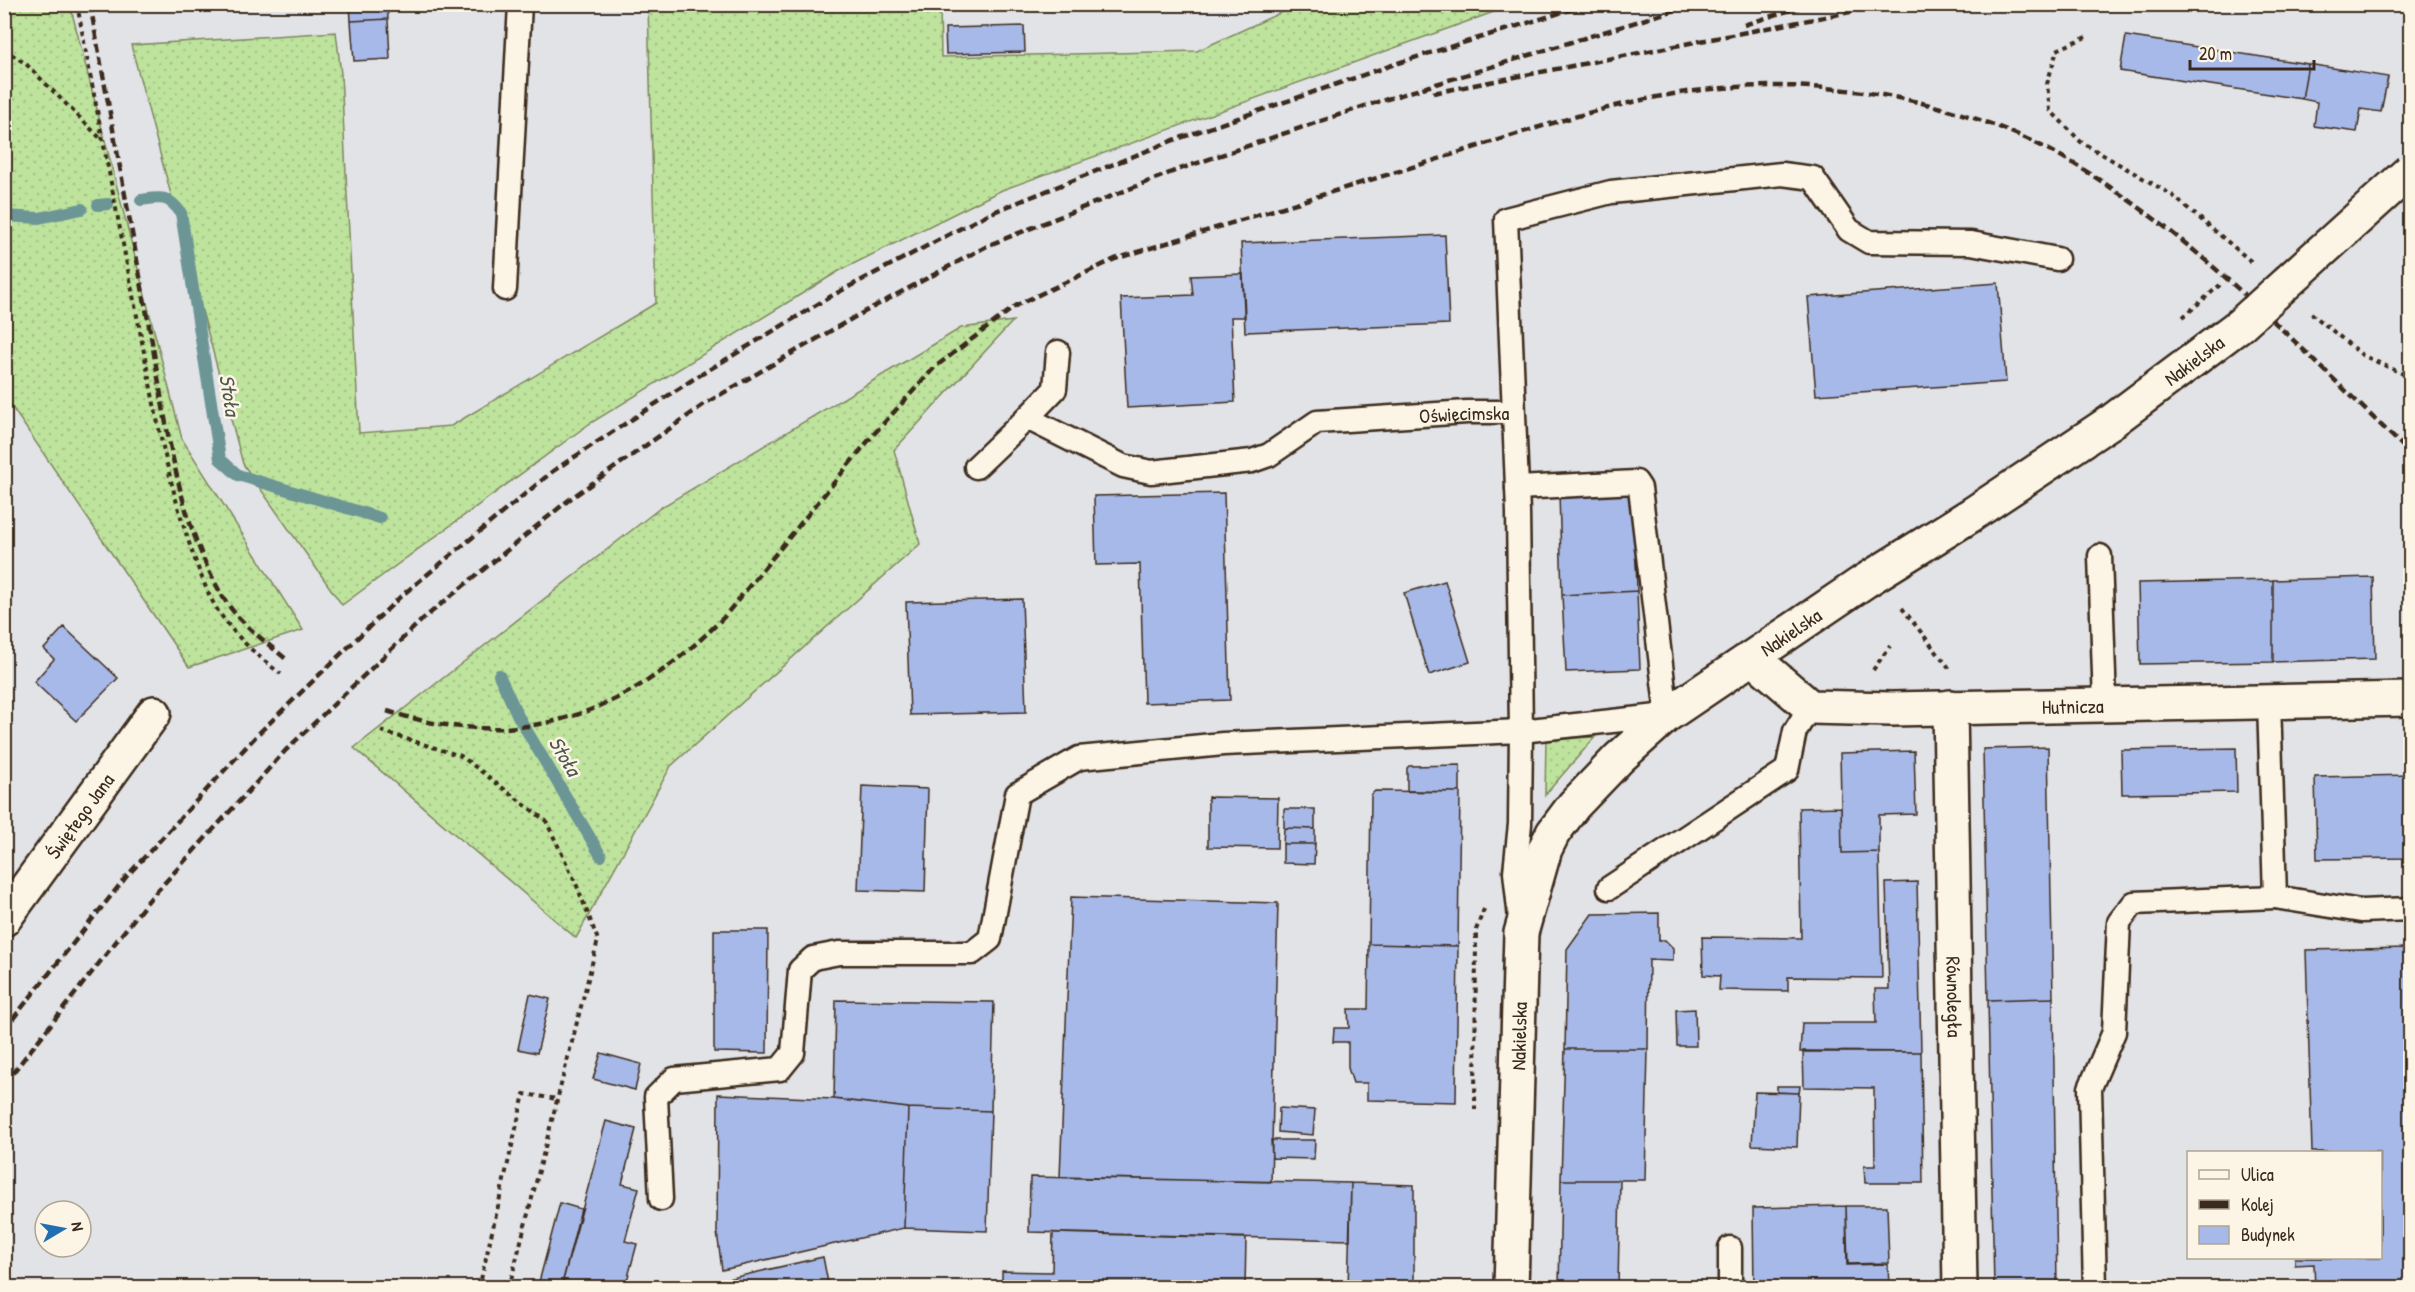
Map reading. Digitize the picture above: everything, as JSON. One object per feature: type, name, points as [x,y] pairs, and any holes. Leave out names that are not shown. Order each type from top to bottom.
[{"type":"street","name":"Nakielska","points":[[1511,1287],[1521,933],[1545,849],[1553,833],[1574,804],[1619,758],[1667,715],[1865,581],[1971,515],[2112,421],[2240,325],[2410,171]]},
{"type":"street","points":[[1754,658],[1810,706]]},
{"type":"street","name":"Hutnicza","points":[[1810,706],[1891,709],[1953,692],[2105,704],[2410,699]]},
{"type":"street","name":"Równoległa","points":[[1953,692],[1960,1287]]},
{"type":"street","name":"Świętego Jana","points":[[4,919],[154,713]]},
{"type":"lane","points":[[505,289],[520,4]]},
{"type":"lane","points":[[1513,412],[1506,219],[1611,192],[1782,174],[1813,178],[1849,230],[1869,242],[1971,243],[2057,259]]},
{"type":"lane","points":[[976,467],[1055,389],[1058,352]]},
{"type":"lane","name":"Oświęcimska","points":[[1027,418],[1123,466],[1151,472],[1252,461],[1269,455],[1317,422],[1467,412],[1513,412],[1517,488],[1521,731],[1520,825],[1515,872],[1521,933]]},
{"type":"lane","points":[[661,1200],[656,1097],[674,1079],[780,1069],[793,1053],[800,970],[813,958],[839,953],[972,953],[990,939],[1017,794],[1079,758],[1223,744],[1521,731],[1667,715],[1640,488],[1636,482],[1517,488]]},
{"type":"lane","points":[[2100,556],[2105,704]]},
{"type":"lane","points":[[2269,701],[2276,897]]},
{"type":"lane","points":[[1610,888],[1786,770],[1795,731],[1810,706]]},
{"type":"lane","points":[[2095,1287],[2090,1088],[2114,1032],[2119,922],[2134,903],[2276,897],[2361,910],[2410,909]]},
{"type":"lane","points":[[1730,1248],[1730,1287]]},
{"type":"path","points":[[77,4],[162,445],[183,521],[207,591],[224,621],[260,658],[280,674]]},
{"type":"path","points":[[2086,37],[2057,50],[2047,84],[2050,110],[2080,142],[2172,195],[2262,271]]},
{"type":"path","points":[[4,49],[26,64],[103,141]]},
{"type":"path","points":[[2307,309],[2362,355],[2410,377]]},
{"type":"path","points":[[1902,608],[1953,692]]},
{"type":"path","points":[[381,731],[461,756],[546,821],[570,871],[598,940],[509,1287]]},
{"type":"path","points":[[1475,1112],[1476,930]]},
{"type":"path","points":[[479,1287],[524,1094],[558,1099]]},
{"type":"green space","points":[[5,4],[70,5],[182,439],[303,630],[189,667],[5,397]]},
{"type":"green space","points":[[648,5],[940,5],[941,57],[1197,51],[1282,12],[1315,5],[1513,5],[1002,190],[839,271],[589,424],[342,605],[243,464],[131,45],[336,32],[341,74],[359,433],[451,426],[656,303]]},
{"type":"green space","points":[[1013,321],[894,450],[920,544],[671,766],[576,938],[354,748],[660,508],[961,328]]},
{"type":"green space","points":[[1595,737],[1545,795],[1546,739]]},
{"type":"building","points":[[350,4],[387,4],[388,19],[351,21]]},
{"type":"building","points":[[388,19],[390,59],[354,61],[351,21]]},
{"type":"building","points":[[1024,26],[1025,52],[946,54],[945,28]]},
{"type":"building","points":[[2126,36],[2308,64],[2302,99],[2120,71]]},
{"type":"building","points":[[2308,64],[2388,77],[2381,112],[2361,109],[2357,132],[2314,126],[2317,102],[2302,99]]},
{"type":"building","points":[[1445,235],[1449,324],[1245,332],[1241,243]]},
{"type":"building","points":[[1243,274],[1245,317],[1231,317],[1235,402],[1127,408],[1121,298],[1193,295],[1191,276]]},
{"type":"building","points":[[1998,283],[2006,382],[1816,395],[1808,297]]},
{"type":"building","points":[[1634,488],[1637,591],[1562,595],[1559,493]]},
{"type":"building","points":[[1224,493],[1230,700],[1144,703],[1140,564],[1096,565],[1094,496]]},
{"type":"building","points":[[2373,577],[2375,659],[2273,662],[2273,580]]},
{"type":"building","points":[[2273,580],[2273,662],[2140,664],[2138,583]]},
{"type":"building","points":[[1445,581],[1470,662],[1429,675],[1404,593]]},
{"type":"building","points":[[1637,591],[1640,669],[1566,672],[1562,595]]},
{"type":"building","points":[[1022,599],[1026,712],[910,715],[906,602]]},
{"type":"building","points":[[64,627],[118,678],[76,721],[34,682],[54,659],[44,649]]},
{"type":"building","points":[[2048,747],[2053,998],[1988,1000],[1983,749]]},
{"type":"building","points":[[2236,748],[2237,792],[2122,794],[2121,750]]},
{"type":"building","points":[[1914,751],[1916,814],[1879,815],[1879,852],[1842,853],[1840,753]]},
{"type":"building","points":[[1460,765],[1460,792],[1407,791],[1407,768],[1409,766]]},
{"type":"building","points":[[2410,775],[2410,858],[2317,859],[2315,777]]},
{"type":"building","points":[[862,786],[928,789],[925,892],[858,890]]},
{"type":"building","points":[[1375,791],[1460,792],[1458,946],[1369,944],[1371,795]]},
{"type":"building","points":[[1208,797],[1278,798],[1277,848],[1208,847]]},
{"type":"building","points":[[1841,807],[1842,853],[1879,852],[1882,978],[1788,977],[1788,991],[1719,990],[1720,976],[1703,975],[1702,937],[1801,938],[1799,808]]},
{"type":"building","points":[[1284,809],[1315,809],[1315,829],[1284,828]]},
{"type":"building","points":[[1284,828],[1315,829],[1315,844],[1283,844]]},
{"type":"building","points":[[1283,844],[1315,844],[1314,864],[1283,863]]},
{"type":"building","points":[[1917,882],[1921,1052],[1800,1052],[1802,1023],[1876,1023],[1875,989],[1889,989],[1886,883]]},
{"type":"building","points":[[1071,897],[1278,903],[1271,1182],[1060,1177]]},
{"type":"building","points":[[1659,913],[1659,940],[1665,940],[1673,948],[1673,961],[1649,960],[1648,1049],[1565,1049],[1567,949],[1592,914]]},
{"type":"building","points":[[714,930],[768,930],[767,1053],[714,1052]]},
{"type":"building","points":[[1369,944],[1458,946],[1456,1102],[1367,1100],[1367,1083],[1353,1083],[1348,1068],[1348,1042],[1333,1042],[1334,1028],[1349,1028],[1348,1009],[1368,1009]]},
{"type":"building","points":[[2410,948],[2410,1288],[2315,1288],[2314,1264],[2295,1265],[2295,1259],[2382,1259],[2382,1151],[2312,1151],[2306,950]]},
{"type":"building","points":[[530,994],[550,999],[537,1053],[518,1049]]},
{"type":"building","points":[[2053,998],[2057,1288],[1994,1288],[1988,1000]]},
{"type":"building","points":[[836,1000],[994,1002],[991,1111],[908,1108],[834,1099]]},
{"type":"building","points":[[1695,1009],[1696,1046],[1677,1046],[1676,1010]]},
{"type":"building","points":[[1565,1049],[1648,1049],[1645,1180],[1561,1180]]},
{"type":"building","points":[[1803,1051],[1921,1052],[1923,1183],[1865,1183],[1864,1166],[1875,1166],[1874,1088],[1804,1087]]},
{"type":"building","points":[[601,1053],[641,1064],[635,1090],[593,1079]]},
{"type":"building","points":[[1777,1086],[1800,1086],[1799,1093],[1777,1092]]},
{"type":"building","points":[[1755,1092],[1799,1093],[1797,1147],[1752,1145]]},
{"type":"building","points":[[718,1094],[834,1099],[908,1108],[904,1228],[722,1270],[717,1232]]},
{"type":"building","points":[[908,1108],[991,1111],[987,1231],[904,1228]]},
{"type":"building","points":[[1279,1108],[1315,1110],[1313,1135],[1278,1132]]},
{"type":"building","points":[[606,1121],[636,1129],[622,1184],[639,1188],[625,1241],[637,1244],[625,1288],[561,1288]]},
{"type":"building","points":[[1271,1140],[1315,1140],[1314,1159],[1272,1158]]},
{"type":"building","points":[[1030,1177],[1351,1183],[1350,1240],[1029,1232]]},
{"type":"building","points":[[1561,1180],[1620,1180],[1618,1288],[1559,1288]]},
{"type":"building","points":[[1351,1183],[1414,1185],[1414,1288],[1348,1288]]},
{"type":"building","points":[[560,1203],[581,1209],[561,1288],[539,1282]]},
{"type":"building","points":[[1846,1206],[1887,1206],[1889,1263],[1848,1264]]},
{"type":"building","points":[[1846,1206],[1847,1265],[1888,1264],[1889,1288],[1754,1288],[1753,1208]]},
{"type":"building","points":[[1053,1233],[1246,1238],[1245,1288],[1002,1288],[1002,1271],[1052,1272]]},
{"type":"building","points":[[823,1257],[829,1288],[725,1288],[723,1280]]},
{"type":"waterway","name":"Stoła","points":[[141,200],[154,198],[168,200],[181,213],[220,459],[238,475],[380,518]]},
{"type":"waterway","name":"Stoła","points":[[98,205],[108,204]]},
{"type":"waterway","name":"Stoła","points":[[4,216],[39,218],[82,209]]},
{"type":"waterway","name":"Stoła","points":[[499,675],[518,716],[601,856]]},
{"type":"railway","points":[[90,4],[168,433],[183,501],[207,566],[223,597],[244,623],[287,660]]},
{"type":"railway","points":[[4,1030],[126,877],[259,733],[400,597],[553,471],[692,380],[833,295],[986,215],[1174,140],[1401,62],[1589,4]]},
{"type":"railway","points":[[4,1084],[148,901],[286,750],[424,618],[570,499],[706,403],[853,318],[989,245],[1177,170],[1365,106],[1694,4]]},
{"type":"railway","points":[[1744,25],[1809,4]]},
{"type":"railway","points":[[1433,93],[1891,4]]},
{"type":"railway","points":[[387,711],[436,723],[483,728],[527,726],[570,717],[611,701],[650,679],[687,651],[724,617],[873,435],[935,367],[1017,305],[1115,259],[1558,122],[1614,106],[1696,91],[1752,86],[1809,87],[1865,92],[1921,103],[1975,118],[2027,139],[2076,165],[2122,195],[2209,263],[2291,338],[2410,453]]}]
